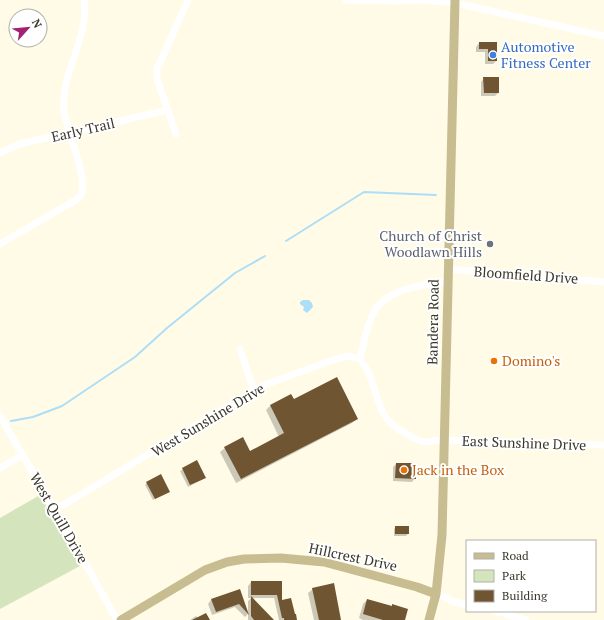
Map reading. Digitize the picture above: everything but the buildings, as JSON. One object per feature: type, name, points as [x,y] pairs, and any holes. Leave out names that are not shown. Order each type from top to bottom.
[{"type":"main road","name":"Bandera Road","points":[[429,620],[436,594],[442,535],[455,1]]},
{"type":"main road","name":"Hillcrest Drive","points":[[121,620],[205,570],[227,562],[244,559],[281,558],[324,562],[410,585],[436,594]]},
{"type":"street","points":[[0,244],[74,201],[82,194],[83,182],[64,111],[64,96],[82,31],[85,11],[84,0]]},
{"type":"street","points":[[176,134],[157,79],[157,69],[188,0]]},
{"type":"street","points":[[345,0],[417,0]]},
{"type":"street","points":[[422,0],[455,1],[604,36]]},
{"type":"street","name":"Early Trail","points":[[0,153],[19,144],[168,110]]},
{"type":"street","name":"Bloomfield Drive","points":[[448,270],[604,282]]},
{"type":"street","points":[[444,440],[429,442],[420,441],[393,425],[381,409],[369,373],[360,359],[370,321],[376,308],[382,302],[408,288],[448,281]]},
{"type":"street","points":[[240,349],[254,391]]},
{"type":"street","name":"West Sunshine Drive","points":[[55,510],[264,385],[333,360],[349,356],[360,359]]},
{"type":"street","name":"West Quill Drive","points":[[0,416],[117,620]]},
{"type":"street","name":"East Sunshine Drive","points":[[444,440],[604,445]]},
{"type":"street","points":[[0,468],[23,455]]},
{"type":"street","name":"Hillcrest Drive","points":[[436,594],[448,598],[451,601],[466,605]]},
{"type":"street","name":"Hillcrest Drive","points":[[448,598],[451,596],[466,600]]},
{"type":"street","points":[[498,612],[526,620]]},
{"type":"green space","points":[[40,495],[80,566],[0,609],[0,518]]},
{"type":"water","points":[[303,300],[309,300],[312,303],[313,307],[307,313],[303,310],[304,307],[300,304]]},
{"type":"waterway","points":[[286,241],[364,192],[436,195]]},
{"type":"waterway","points":[[11,421],[33,417],[62,406],[135,357],[167,328],[235,273],[265,256]]},
{"type":"place","name":"Automotive Fitness Center","points":[[493,55]]},
{"type":"place","name":"Church of Christ Woodlawn Hills","points":[[490,244]]},
{"type":"place","name":"Domino's","points":[[494,361]]},
{"type":"place","name":"Jack in the Box","points":[[404,470]]}]
